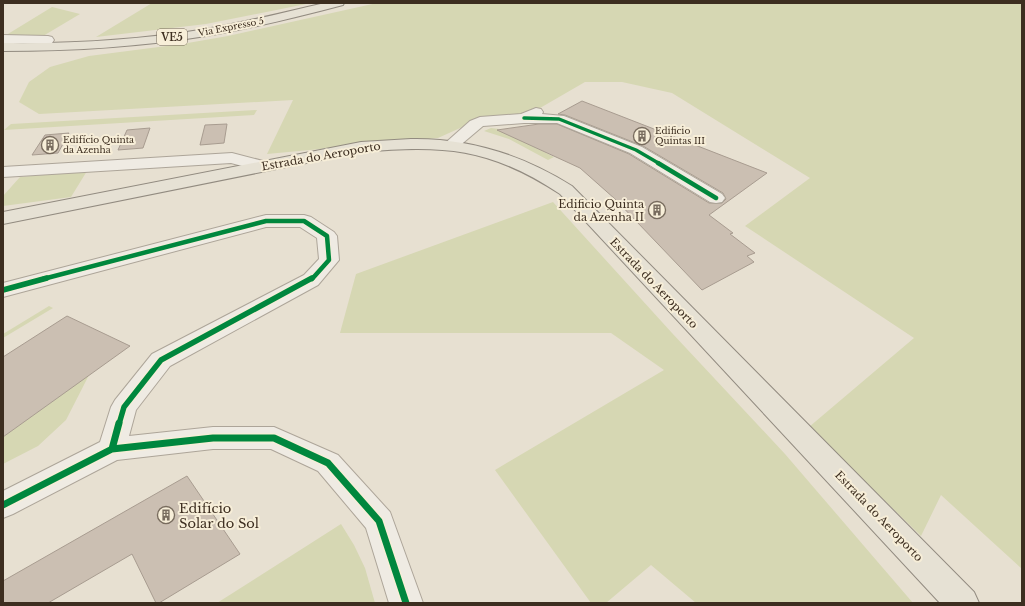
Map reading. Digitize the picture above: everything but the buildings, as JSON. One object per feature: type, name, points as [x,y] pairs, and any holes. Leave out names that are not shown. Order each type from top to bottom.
[{"type":"main road","name":"Via Expresso 5","points":[[3,47],[89,46],[161,39],[235,27],[339,3]]},
{"type":"main road","name":"Estrada do Aeroporto","points":[[3,218],[361,147],[398,144],[451,145],[497,155],[522,165],[546,176],[566,190],[962,603]]},
{"type":"street","points":[[3,39],[48,40]]},
{"type":"street","points":[[524,118],[529,117],[543,108],[551,106]]},
{"type":"street","points":[[451,145],[475,124],[480,122],[524,118],[559,119],[636,150],[716,198]]},
{"type":"street","points":[[3,172],[232,158],[261,166]]},
{"type":"street","points":[[3,290],[266,221],[304,221],[327,236],[329,260],[311,280],[161,360],[124,407],[112,449]]},
{"type":"street","points":[[3,505],[112,449],[213,438],[274,438],[328,462],[379,521],[406,603]]},
{"type":"green space","points":[[152,3],[311,3],[206,24],[96,37]]},
{"type":"green space","points":[[377,3],[1022,3],[1022,569],[941,495],[921,536],[809,427],[914,338],[745,226],[810,178],[672,93],[622,82],[585,82],[521,119],[469,124],[438,138],[267,154],[293,100],[39,114],[19,102],[29,82],[50,67],[89,56],[182,44],[228,36]]},
{"type":"green space","points":[[52,7],[80,14],[38,39],[3,37]]},
{"type":"green space","points":[[257,110],[254,115],[4,130],[11,124]]},
{"type":"green space","points":[[491,128],[499,129],[554,157],[548,160],[509,139],[484,131]]},
{"type":"green space","points":[[87,171],[71,197],[3,206],[3,196],[20,177]]},
{"type":"green space","points":[[553,202],[785,454],[913,603],[696,603],[651,565],[606,603],[591,603],[495,470],[664,370],[611,333],[340,333],[356,274]]},
{"type":"green space","points":[[49,306],[53,308],[3,338],[3,334]]},
{"type":"green space","points":[[89,375],[66,420],[38,446],[3,464],[3,437]]},
{"type":"green space","points":[[341,524],[354,545],[365,568],[375,603],[217,603]]},
{"type":"cycle path","points":[[524,118],[559,119],[636,150],[716,198]]},
{"type":"cycle path","points":[[3,290],[266,221],[304,221],[327,236],[329,260],[311,280],[161,360],[124,407],[112,449]]},
{"type":"cycle path","points":[[3,505],[112,449],[213,438],[274,438],[328,463],[379,521],[406,603]]},
{"type":"place","name":"Edificio Quintas III","points":[[642,136]]},
{"type":"place","name":"Edifício Quinta da Azenha","points":[[50,145]]},
{"type":"place","name":"Edificio Quinta da Azenha II","points":[[657,210]]},
{"type":"place","name":"Edifício Solar do Sol","points":[[166,515]]}]
